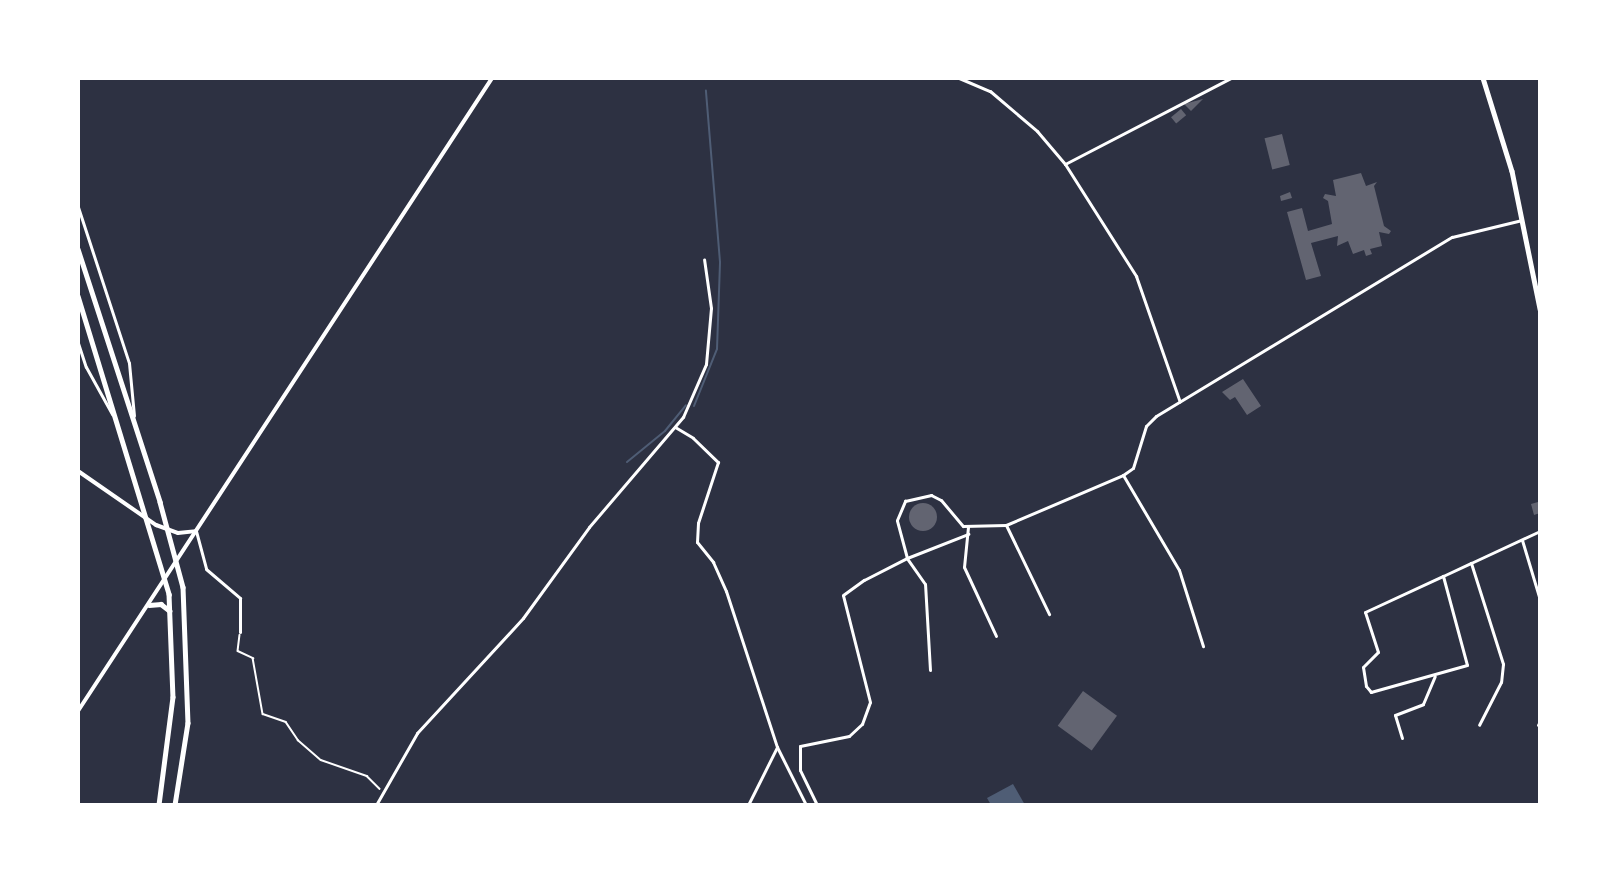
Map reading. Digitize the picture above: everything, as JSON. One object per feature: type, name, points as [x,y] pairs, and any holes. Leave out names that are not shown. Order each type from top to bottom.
[{"type":"main road","points":[[78,711],[492,78]]},
{"type":"main road","points":[[1483,78],[1512,171],[1540,309]]},
{"type":"main road","points":[[78,249],[177,561],[187,634],[188,723],[176,805]]},
{"type":"main road","points":[[78,296],[166,578],[171,612],[172,721],[159,805]]},
{"type":"main road","points":[[78,471],[147,519],[168,530],[196,531]]},
{"type":"main road","points":[[149,605],[161,604],[171,612]]},
{"type":"street","points":[[958,78],[990,91],[1037,131],[1065,164],[1137,276],[1180,402]]},
{"type":"street","points":[[1065,164],[1231,78]]},
{"type":"street","points":[[78,207],[129,363],[134,421]]},
{"type":"street","points":[[968,527],[1006,525],[1124,476],[1133,468],[1148,422],[1452,237],[1522,220]]},
{"type":"street","points":[[376,805],[417,733],[523,618],[589,527],[675,427],[694,397],[706,364],[711,308],[704,259]]},
{"type":"street","points":[[78,343],[86,368],[116,418]]},
{"type":"street","points":[[675,427],[699,443],[718,462],[698,523],[697,542],[713,562],[726,591],[777,747],[806,805]]},
{"type":"street","points":[[1124,476],[1179,570],[1203,646]]},
{"type":"street","points":[[930,670],[925,584],[907,558],[898,513],[911,498],[937,497],[968,527],[964,567],[996,636]]},
{"type":"street","points":[[1006,525],[1049,614]]},
{"type":"street","points":[[196,531],[206,569],[240,598],[240,632]]},
{"type":"street","points":[[1443,576],[1468,663],[1435,676],[1378,693],[1368,690],[1363,667],[1378,652],[1365,612],[1540,531]]},
{"type":"street","points":[[817,805],[800,770],[800,746],[849,736],[862,724],[870,702],[843,595],[864,580],[907,558],[968,534]]},
{"type":"street","points":[[1522,540],[1540,600]]},
{"type":"street","points":[[1471,563],[1503,664],[1501,682],[1479,725]]},
{"type":"street","points":[[1402,738],[1395,715],[1423,704],[1435,676]]},
{"type":"street","points":[[748,805],[777,747]]},
{"type":"path","points":[[240,632],[238,651],[254,658],[263,714],[286,722],[298,740],[318,758],[367,776],[383,792]]},
{"type":"water","points":[[1013,784],[1025,805],[991,805],[987,798]]},
{"type":"building","points":[[1203,99],[1191,111],[1184,104]]},
{"type":"building","points":[[1181,109],[1186,115],[1176,123],[1171,117]]},
{"type":"building","points":[[1282,134],[1290,165],[1272,169],[1265,138]]},
{"type":"building","points":[[1361,173],[1366,186],[1377,182],[1374,186],[1384,226],[1391,231],[1389,234],[1379,232],[1382,246],[1370,249],[1372,254],[1366,256],[1364,250],[1353,254],[1348,241],[1337,246],[1338,236],[1311,243],[1321,276],[1306,280],[1287,212],[1302,208],[1308,231],[1332,224],[1328,201],[1323,198],[1325,194],[1336,196],[1333,180]]},
{"type":"building","points":[[1290,192],[1292,198],[1281,201],[1280,196]]},
{"type":"building","points":[[1243,379],[1261,406],[1247,415],[1235,397],[1230,400],[1222,392]]},
{"type":"building","points":[[1538,502],[1540,513],[1534,515],[1531,504]]},
{"type":"building","points":[[923,503],[933,507],[937,517],[933,527],[923,531],[913,527],[909,517],[913,507]]},
{"type":"building","points":[[1083,691],[1117,716],[1092,750],[1058,726]]},
{"type":"waterway","points":[[694,406],[717,349],[720,262],[706,91]]},
{"type":"waterway","points":[[627,462],[665,431],[686,405]]}]
